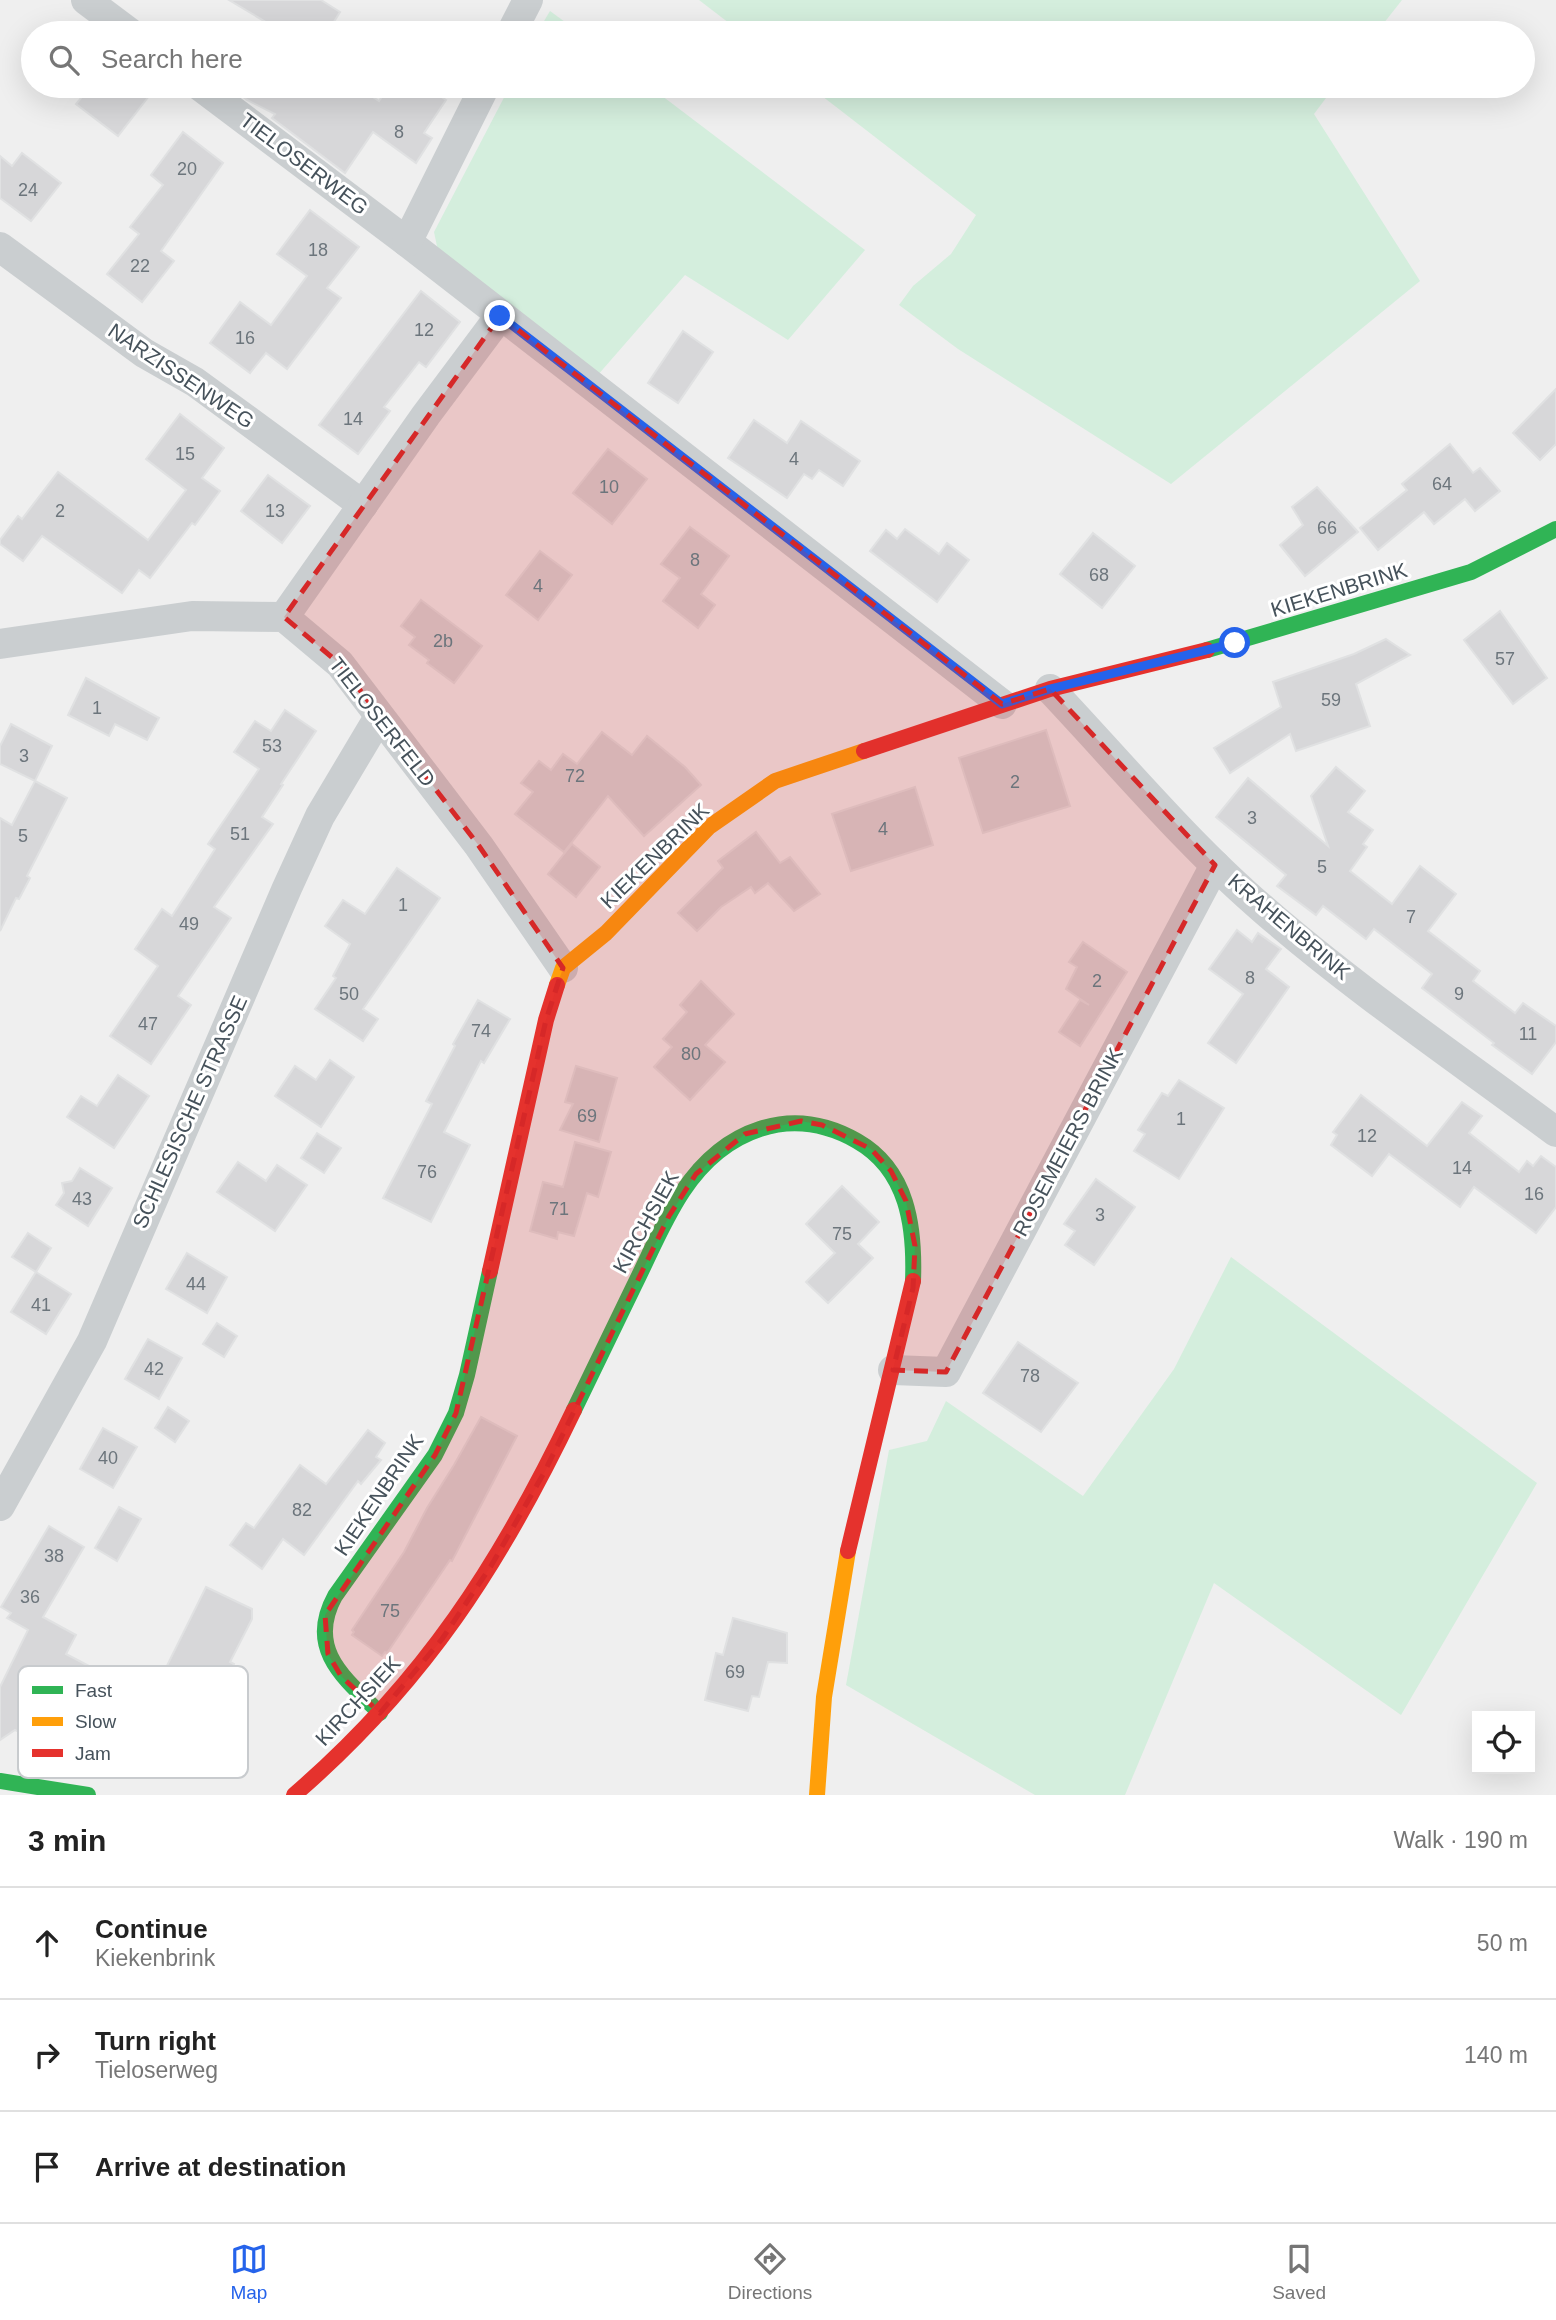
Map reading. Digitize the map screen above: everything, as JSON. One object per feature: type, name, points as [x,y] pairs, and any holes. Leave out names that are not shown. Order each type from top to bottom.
[{"type":"street","points":[[86,0],[114,21]]},
{"type":"street","points":[[517,21],[528,0]]},
{"type":"street","name":"TIELOSERWEG","points":[[216,98],[1002,704]]},
{"type":"street","points":[[407,243],[479,98]]},
{"type":"street","name":"NARZISSENWEG","points":[[0,247],[144,353],[195,382],[363,505]]},
{"type":"street","points":[[0,644],[192,616],[284,617],[421,421],[500,316]]},
{"type":"street","name":"KIEKENBRINK","points":[[380,1713],[341,1676],[328,1654],[324,1633],[325,1615],[335,1596],[435,1455],[456,1413],[467,1375],[546,1020],[563,968],[606,933],[709,827],[775,781],[1050,689],[1235,643],[1471,572],[1556,529]]},
{"type":"street","name":"TIELOSERFELD","points":[[284,617],[340,664],[479,846],[563,968]]},
{"type":"street","name":"KRAHENBRINK","points":[[1050,689],[1215,865],[1264,911],[1556,1132]]},
{"type":"street","name":"SCHLESISCHE STRASSE","points":[[0,1506],[92,1341],[287,887],[320,816],[379,717]]},
{"type":"street","name":"ROSEMEIERS BRINK","points":[[893,1370],[946,1372],[1215,865]]},
{"type":"street","name":"KIRCHSIEK","points":[[294,1795],[380,1713],[442,1639],[491,1566],[545,1471],[669,1216],[696,1174],[718,1152],[745,1134],[774,1125],[801,1121],[822,1125],[848,1135],[871,1149],[891,1171],[906,1201],[915,1245],[913,1287],[848,1549],[824,1697],[817,1795]]},
{"type":"street","points":[[0,1781],[88,1795]]},
{"type":"highlighted area","points":[[500,316],[1002,704],[1050,689],[1215,865],[946,1372],[893,1370],[913,1288],[915,1246],[906,1201],[891,1171],[871,1149],[822,1125],[801,1121],[745,1134],[696,1174],[669,1216],[545,1471],[491,1566],[442,1639],[380,1713],[341,1676],[328,1654],[325,1615],[435,1455],[456,1413],[546,1020],[563,968],[479,846],[340,664],[284,617]]},
{"type":"green space","points":[[699,0],[1402,0],[1385,21],[726,21]]},
{"type":"green space","points":[[550,11],[564,21],[544,21]]},
{"type":"green space","points":[[504,98],[665,98],[865,250],[788,340],[685,275],[597,376],[438,251],[434,232]]},
{"type":"green space","points":[[825,98],[1326,98],[1314,114],[1420,281],[1171,484],[958,349],[899,305],[913,286],[951,254],[976,215]]},
{"type":"green space","points":[[1231,1257],[1537,1483],[1401,1715],[1214,1583],[1125,1795],[1035,1795],[846,1685],[889,1450],[927,1441],[946,1401],[1083,1496],[1174,1369]]},
{"type":"building","points":[[229,0],[321,0],[340,12],[334,21],[264,21]]},
{"type":"building","points":[[81,98],[147,98],[118,136],[76,104]]},
{"type":"building","points":[[244,98],[446,100],[424,133],[432,138],[416,163],[373,132],[345,173],[272,118],[275,114]]},
{"type":"building","points":[[183,132],[223,163],[161,251],[174,261],[142,302],[107,274],[139,234],[130,227],[163,185],[151,175]]},
{"type":"building","points":[[22,153],[61,183],[31,221],[0,198],[0,156],[12,166]]},
{"type":"building","points":[[310,210],[359,247],[327,288],[341,298],[287,369],[266,353],[250,373],[210,343],[240,302],[271,325],[307,276],[277,254]]},
{"type":"building","points":[[421,291],[460,322],[426,367],[419,362],[384,407],[390,411],[358,454],[319,425]]},
{"type":"building","points":[[683,331],[713,352],[678,403],[648,383]]},
{"type":"building","points":[[1556,389],[1556,444],[1540,460],[1513,433]]},
{"type":"building","points":[[180,414],[224,448],[202,478],[220,491],[150,578],[139,570],[122,593],[42,536],[23,561],[0,544],[0,540],[18,516],[22,519],[58,472],[148,540],[186,490],[146,459]]},
{"type":"building","points":[[754,420],[787,443],[801,421],[860,461],[843,486],[819,470],[812,479],[804,474],[787,498],[728,458]]},
{"type":"building","points":[[1450,444],[1473,473],[1480,468],[1500,491],[1475,511],[1465,499],[1434,524],[1424,512],[1378,550],[1360,528],[1407,490],[1402,484]]},
{"type":"building","points":[[608,449],[647,479],[612,524],[573,493]]},
{"type":"building","points":[[268,475],[310,506],[282,543],[241,511]]},
{"type":"building","points":[[1317,487],[1358,532],[1305,576],[1280,545],[1303,525],[1292,507]]},
{"type":"building","points":[[690,527],[729,556],[701,594],[715,605],[698,628],[663,601],[680,578],[661,564]]},
{"type":"building","points":[[905,529],[939,554],[947,543],[969,560],[937,602],[870,551],[886,530],[897,539]]},
{"type":"building","points":[[1093,533],[1135,566],[1102,608],[1060,574]]},
{"type":"building","points":[[540,551],[572,575],[538,620],[506,595]]},
{"type":"building","points":[[421,600],[482,646],[454,683],[427,663],[429,660],[409,645],[415,637],[401,626]]},
{"type":"building","points":[[1500,611],[1547,678],[1513,704],[1464,640]]},
{"type":"building","points":[[1386,639],[1410,655],[1356,684],[1370,726],[1296,751],[1290,734],[1230,773],[1214,748],[1281,707],[1273,682],[1354,654]]},
{"type":"building","points":[[86,678],[159,718],[147,740],[115,724],[109,736],[68,715]]},
{"type":"building","points":[[285,710],[316,731],[262,817],[273,824],[214,907],[231,918],[178,996],[191,1005],[151,1064],[110,1036],[158,966],[135,949],[162,909],[172,916],[215,849],[208,844],[259,769],[234,752],[255,721],[271,731]]},
{"type":"building","points":[[11,724],[52,746],[35,781],[0,764],[0,746]]},
{"type":"building","points":[[1046,730],[1070,806],[983,833],[959,758]]},
{"type":"building","points":[[602,732],[632,755],[647,736],[685,767],[701,785],[644,836],[608,796],[564,852],[515,814],[533,792],[521,783],[539,761],[551,770],[563,754],[577,764]]},
{"type":"building","points":[[1336,767],[1365,791],[1348,812],[1373,830],[1363,844],[1367,847],[1350,871],[1392,904],[1420,866],[1456,894],[1428,931],[1480,971],[1473,981],[1515,1013],[1523,1003],[1556,1026],[1556,1042],[1532,1074],[1422,988],[1432,974],[1374,929],[1366,939],[1323,906],[1316,915],[1277,886],[1286,875],[1216,817],[1248,778],[1328,846],[1311,796]]},
{"type":"building","points":[[35,781],[67,798],[27,876],[30,878],[19,899],[16,898],[0,931],[0,818],[12,825]]},
{"type":"building","points":[[915,787],[933,845],[851,871],[832,814]]},
{"type":"building","points":[[756,832],[780,863],[790,857],[820,894],[794,911],[768,883],[755,893],[751,887],[721,907],[697,931],[678,913],[723,868],[718,861]]},
{"type":"building","points":[[572,844],[600,867],[576,897],[548,874]]},
{"type":"building","points":[[397,868],[440,898],[363,1009],[378,1019],[363,1041],[315,1009],[336,978],[333,976],[350,944],[325,926],[343,900],[365,914]]},
{"type":"building","points":[[1237,930],[1252,942],[1258,933],[1281,949],[1266,969],[1289,987],[1236,1063],[1208,1043],[1243,994],[1209,969]]},
{"type":"building","points":[[1083,942],[1127,972],[1080,1046],[1059,1032],[1080,1000],[1089,1005],[1066,989],[1077,967],[1069,962]]},
{"type":"building","points":[[701,981],[734,1014],[705,1045],[725,1062],[690,1100],[654,1067],[672,1047],[663,1039],[687,1012],[680,1005]]},
{"type":"building","points":[[478,1000],[510,1019],[484,1063],[481,1061],[444,1132],[470,1145],[431,1222],[383,1198],[432,1104],[426,1101]]},
{"type":"building","points":[[330,1060],[354,1077],[321,1127],[275,1096],[295,1066],[316,1080]]},
{"type":"building","points":[[576,1066],[617,1078],[599,1142],[560,1130],[573,1104],[565,1102]]},
{"type":"building","points":[[118,1075],[149,1096],[114,1148],[67,1117],[81,1096],[97,1106]]},
{"type":"building","points":[[1179,1080],[1224,1108],[1179,1179],[1134,1151],[1145,1134],[1138,1130],[1162,1093],[1168,1096]]},
{"type":"building","points":[[1361,1095],[1427,1146],[1462,1102],[1482,1116],[1469,1133],[1519,1172],[1527,1161],[1533,1166],[1541,1156],[1556,1167],[1556,1207],[1536,1233],[1474,1187],[1460,1207],[1389,1154],[1372,1176],[1331,1145],[1337,1135],[1333,1132]]},
{"type":"building","points":[[317,1133],[341,1148],[324,1173],[301,1158]]},
{"type":"building","points":[[575,1142],[611,1152],[598,1197],[587,1193],[574,1236],[558,1232],[557,1239],[530,1231],[543,1182],[563,1187]]},
{"type":"building","points":[[238,1162],[266,1181],[277,1165],[307,1185],[275,1231],[217,1192]]},
{"type":"building","points":[[80,1168],[112,1188],[88,1226],[56,1205],[64,1193],[62,1183],[72,1181]]},
{"type":"building","points":[[1096,1179],[1135,1207],[1094,1265],[1065,1245],[1075,1231],[1064,1224]]},
{"type":"building","points":[[842,1186],[879,1222],[858,1244],[873,1258],[828,1303],[806,1282],[835,1253],[806,1224]]},
{"type":"building","points":[[28,1233],[51,1248],[36,1272],[12,1257]]},
{"type":"building","points":[[187,1253],[227,1277],[207,1313],[166,1289]]},
{"type":"building","points":[[36,1272],[71,1294],[46,1334],[11,1312]]},
{"type":"building","points":[[217,1323],[237,1336],[224,1357],[203,1344]]},
{"type":"building","points":[[148,1339],[182,1358],[159,1399],[125,1379]]},
{"type":"building","points":[[1018,1342],[1078,1383],[1041,1432],[983,1393]]},
{"type":"building","points":[[168,1407],[189,1421],[175,1442],[155,1428]]},
{"type":"building","points":[[481,1417],[517,1436],[452,1561],[450,1560],[387,1653],[382,1656],[352,1635],[352,1630],[404,1552]]},
{"type":"building","points":[[103,1428],[137,1447],[113,1488],[80,1469]]},
{"type":"building","points":[[368,1430],[385,1443],[376,1457],[381,1460],[361,1484],[358,1481],[304,1555],[283,1539],[262,1569],[230,1545],[246,1523],[254,1528],[300,1465],[326,1484]]},
{"type":"building","points":[[119,1507],[141,1519],[117,1561],[95,1548]]},
{"type":"building","points":[[49,1526],[84,1547],[43,1617],[76,1635],[66,1654],[89,1666],[18,1666],[18,1732],[15,1730],[0,1740],[0,1687],[28,1630],[7,1618],[11,1613],[1,1607]]},
{"type":"building","points":[[206,1587],[252,1609],[252,1619],[230,1662],[233,1666],[167,1666]]},
{"type":"building","points":[[733,1618],[787,1633],[787,1663],[768,1662],[759,1697],[752,1696],[748,1711],[705,1700],[716,1653],[723,1655]]},
{"type":"traffic: fast","points":[[1207,650],[1471,572],[1556,529]]},
{"type":"traffic: fast","points":[[574,1410],[663,1226],[683,1191],[718,1152],[738,1138],[760,1129],[783,1124],[807,1124],[832,1130],[857,1141],[874,1153],[888,1168],[905,1202],[912,1240],[913,1281]]},
{"type":"traffic: fast","points":[[380,1713],[342,1675],[333,1661],[325,1632],[327,1615],[335,1596],[435,1455],[456,1413],[490,1271]]},
{"type":"traffic: fast","points":[[0,1781],[88,1795]]},
{"type":"traffic: slow","points":[[557,985],[563,968],[606,933],[709,827],[775,781],[864,751]]},
{"type":"traffic: slow","points":[[817,1795],[824,1697],[848,1551]]},
{"type":"traffic: jam","points":[[864,751],[1050,689],[1207,650]]},
{"type":"traffic: jam","points":[[490,1271],[546,1020],[557,985]]},
{"type":"traffic: jam","points":[[848,1551],[913,1281]]},
{"type":"traffic: jam","points":[[294,1795],[340,1753],[382,1709],[455,1618],[518,1519],[574,1410]]},
{"type":"route","points":[[500,316],[1002,704],[1050,689],[1235,643]]}]
